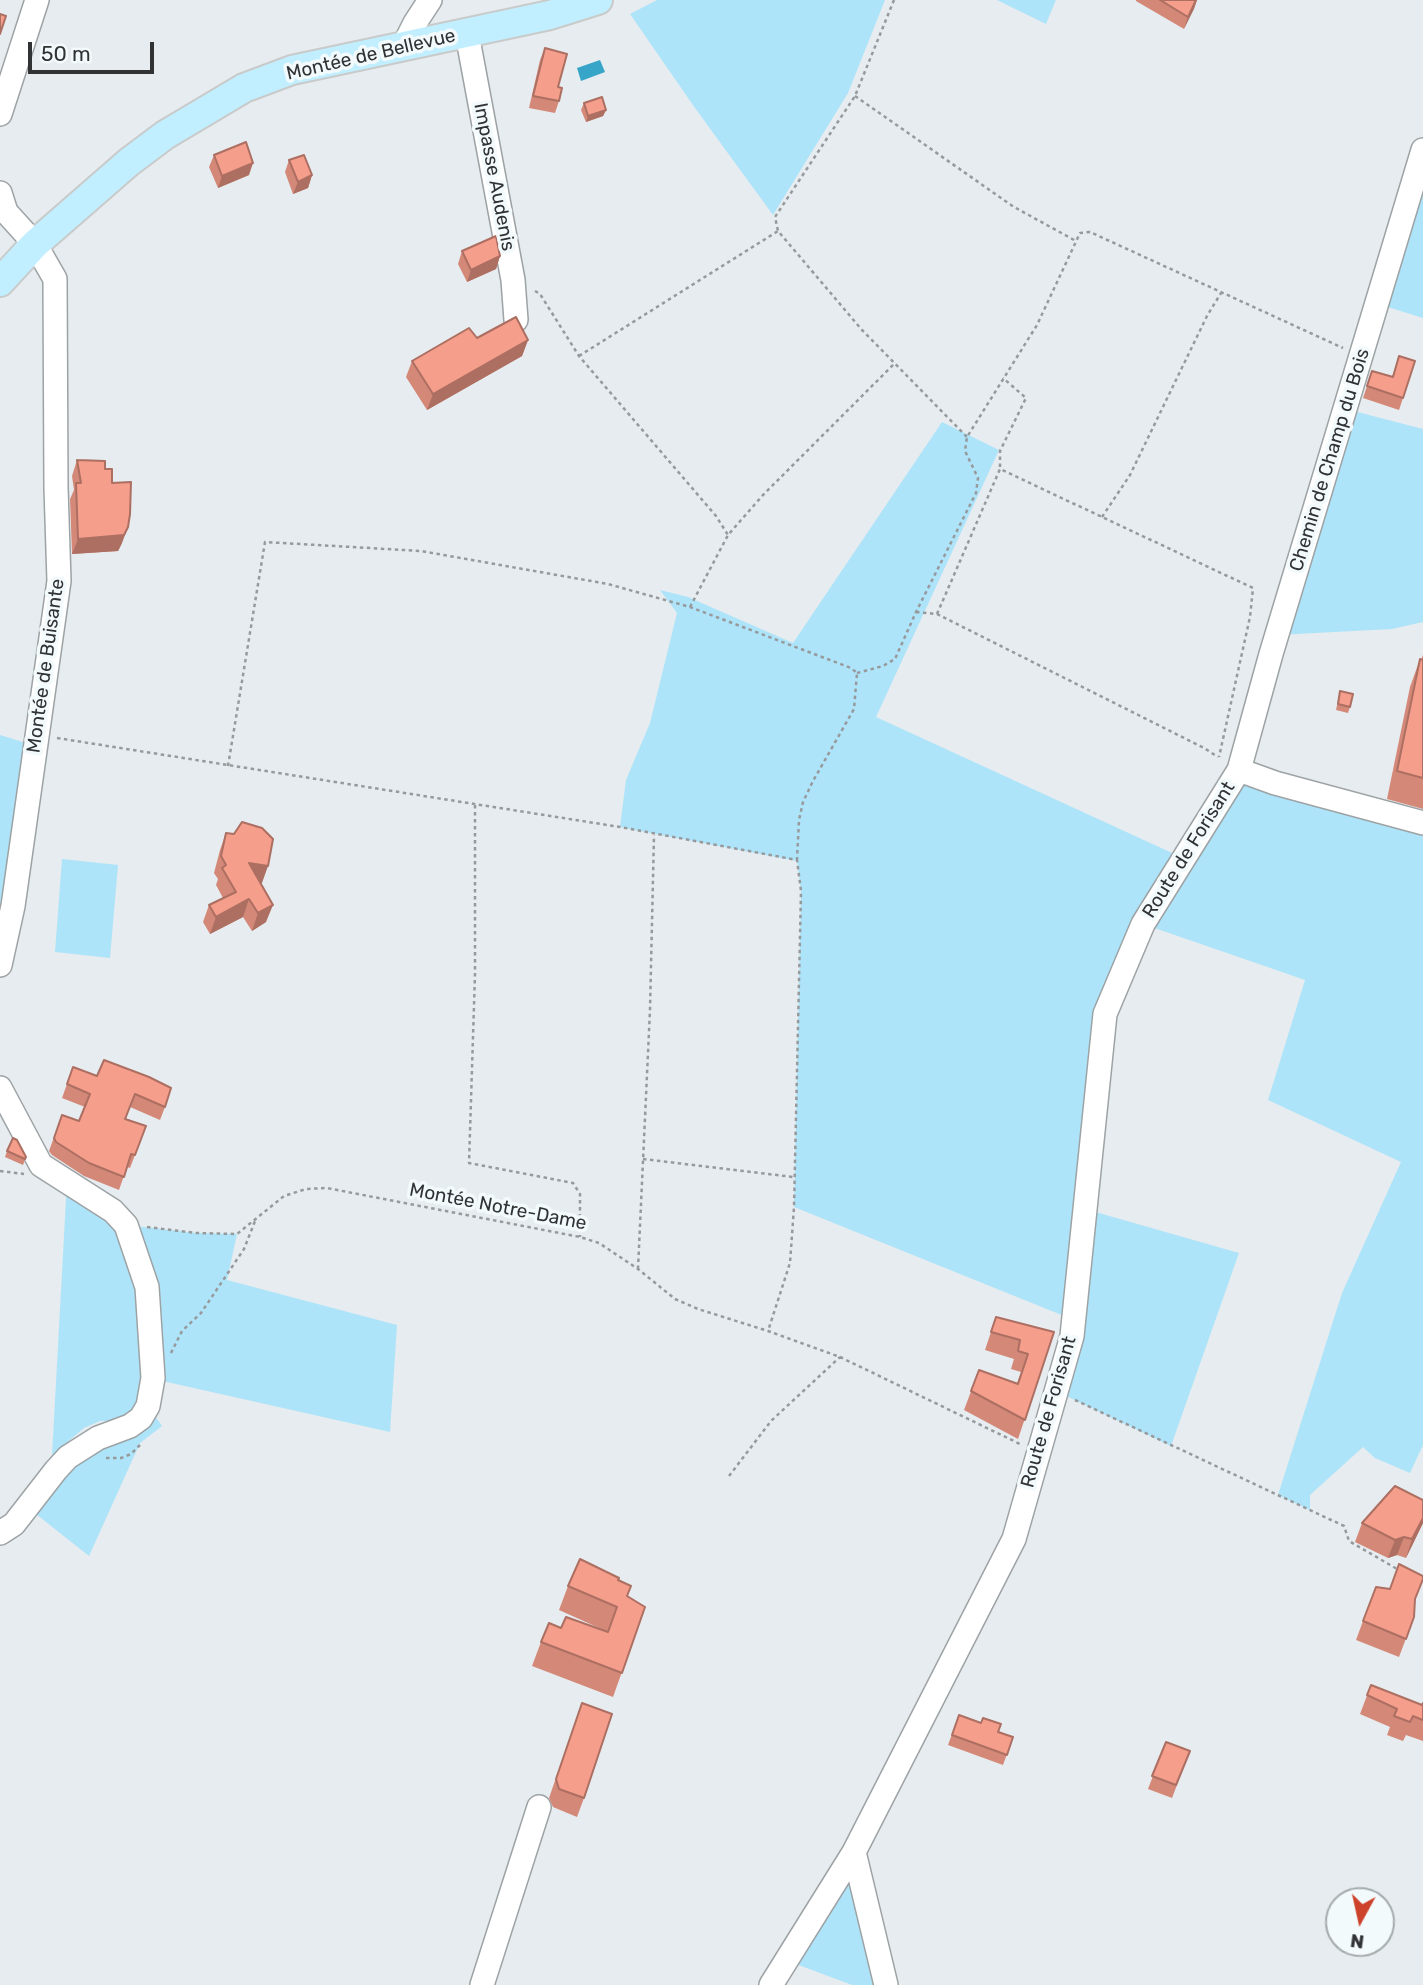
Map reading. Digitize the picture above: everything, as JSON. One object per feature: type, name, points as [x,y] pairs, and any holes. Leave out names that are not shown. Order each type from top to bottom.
[{"type":"main road","name":"Montée de Bellevue","points":[[0,282],[34,244],[130,162],[165,135],[244,88],[292,70],[467,34],[550,15],[598,0]]},
{"type":"street","points":[[0,114],[4,85],[37,0]]},
{"type":"street","points":[[404,45],[430,0]]},
{"type":"street","name":"Impasse Audenis","points":[[467,34],[513,280],[516,320]]},
{"type":"street","name":"Chemin de Champ du Bois","points":[[1239,769],[1423,150]]},
{"type":"street","name":"Montée de Buisante","points":[[0,192],[6,212],[34,244],[55,279],[59,580],[13,906],[0,965]]},
{"type":"street","points":[[1239,769],[1275,783],[1423,823]]},
{"type":"street","name":"Route de Forisant","points":[[771,1985],[854,1852],[1014,1539],[1072,1336],[1104,1014],[1143,924],[1239,769]]},
{"type":"street","points":[[0,1088],[41,1165],[113,1211],[126,1225],[147,1287],[153,1378],[148,1406],[141,1418],[130,1426],[98,1438],[68,1457],[14,1524],[0,1533]]},
{"type":"street","points":[[482,1985],[540,1807]]},
{"type":"street","points":[[854,1852],[886,1985]]},
{"type":"path","points":[[894,0],[855,96],[775,217],[778,231],[862,330],[967,437]]},
{"type":"path","points":[[855,96],[1014,207],[1076,241]]},
{"type":"path","points":[[579,356],[778,231]]},
{"type":"path","points":[[857,673],[883,666],[895,659],[976,493],[978,478],[965,451],[967,437],[1037,325],[1080,233],[1090,232],[1339,347],[1363,354]]},
{"type":"path","points":[[513,280],[540,294],[579,356],[716,516],[728,535]]},
{"type":"path","points":[[1102,517],[1130,475],[1207,316],[1221,293]]},
{"type":"path","points":[[690,607],[728,535],[763,495],[894,364]]},
{"type":"path","points":[[937,614],[1000,468],[1000,451],[1026,398],[1003,378]]},
{"type":"path","points":[[916,612],[937,614],[1219,757],[1250,617],[1253,588],[1000,468]]},
{"type":"path","points":[[228,766],[265,542],[421,551],[608,584],[690,607],[851,668],[857,673]]},
{"type":"path","points":[[768,1331],[790,1263],[794,1207],[801,891],[797,860],[799,820],[813,781],[854,709],[857,673]]},
{"type":"path","points":[[37,735],[475,804],[797,860]]},
{"type":"path","points":[[475,804],[475,974],[469,1163],[573,1183],[580,1194],[580,1237]]},
{"type":"path","points":[[638,1269],[654,834]]},
{"type":"path","points":[[643,1159],[794,1178]]},
{"type":"path","name":"Montée Notre-Dame","points":[[126,1225],[196,1233],[237,1234],[284,1196],[306,1189],[327,1188],[580,1237],[599,1243],[638,1269],[675,1299],[840,1357],[1038,1453]]},
{"type":"path","points":[[170,1355],[182,1331],[201,1313],[244,1249],[256,1218]]},
{"type":"path","points":[[729,1476],[771,1422],[840,1357]]},
{"type":"path","points":[[1056,1391],[1343,1526],[1349,1541],[1397,1569]]},
{"type":"path","points":[[68,1457],[121,1458],[131,1454],[140,1445]]},
{"type":"shaded area","points":[[657,0],[885,0],[848,93],[773,215],[630,14]]},
{"type":"shaded area","points":[[997,0],[1056,0],[1046,24]]},
{"type":"shaded area","points":[[600,60],[605,72],[581,81],[577,68]]},
{"type":"shaded area","points":[[1423,150],[1423,318],[1378,304]]},
{"type":"shaded area","points":[[1346,409],[1423,429],[1423,622],[1392,629],[1277,635]]},
{"type":"shaded area","points":[[942,422],[999,450],[876,717],[1183,858],[1239,770],[1423,823],[1423,1445],[1410,1473],[1375,1458],[1363,1447],[1310,1495],[1310,1510],[1278,1495],[1342,1293],[1401,1162],[1268,1100],[1305,980],[1143,924],[1105,1014],[1085,1209],[1239,1253],[1171,1446],[1056,1391],[1074,1320],[794,1207],[801,891],[797,861],[620,827],[626,780],[650,723],[677,613],[660,590],[688,597],[793,643]]},
{"type":"shaded area","points":[[0,735],[36,746],[0,965]]},
{"type":"shaded area","points":[[62,859],[118,865],[110,958],[55,952]]},
{"type":"shaded area","points":[[67,1181],[126,1225],[196,1233],[237,1234],[227,1280],[397,1325],[390,1432],[158,1380],[143,1367],[140,1405],[128,1416],[117,1421],[100,1421],[84,1428],[52,1455]]},
{"type":"shaded area","points":[[148,1406],[162,1426],[140,1443],[89,1556],[27,1507],[56,1470]]},
{"type":"shaded area","points":[[849,1880],[878,1985],[852,1985],[788,1961]]},
{"type":"building","points":[[1160,0],[1196,0],[1188,17]]},
{"type":"building","points":[[0,14],[6,16],[0,34]]},
{"type":"building","points":[[545,48],[567,54],[558,87],[562,88],[559,101],[533,96]]},
{"type":"building","points":[[602,97],[606,110],[588,116],[584,103]]},
{"type":"building","points":[[246,142],[253,163],[222,176],[214,155]]},
{"type":"building","points":[[304,155],[312,175],[298,182],[289,160]]},
{"type":"building","points":[[496,236],[500,256],[471,270],[462,251]]},
{"type":"building","points":[[516,317],[528,340],[433,394],[412,361],[469,328],[477,338]]},
{"type":"building","points":[[1399,356],[1415,361],[1403,398],[1367,386],[1372,371],[1393,377]]},
{"type":"building","points":[[77,460],[105,461],[105,469],[112,469],[112,483],[131,482],[130,514],[124,535],[78,539],[76,483],[81,483]]},
{"type":"building","points":[[1420,659],[1423,660],[1423,778],[1397,771]]},
{"type":"building","points":[[1340,691],[1353,694],[1350,707],[1338,704]]},
{"type":"building","points":[[242,822],[262,828],[273,839],[268,866],[249,863],[273,905],[258,913],[249,899],[216,917],[209,905],[236,892],[222,868],[226,865],[221,856],[226,833],[234,834]]},
{"type":"building","points":[[104,1060],[171,1088],[165,1107],[135,1094],[125,1119],[146,1126],[135,1155],[131,1154],[124,1177],[89,1163],[54,1138],[62,1115],[79,1121],[90,1094],[67,1084],[73,1067],[97,1076]]},
{"type":"building","points":[[13,1138],[17,1140],[25,1159],[7,1151]]},
{"type":"building","points":[[996,1317],[1054,1332],[1025,1420],[971,1391],[979,1370],[1018,1384],[1028,1354],[1018,1351],[1020,1340],[991,1332]]},
{"type":"building","points":[[1395,1486],[1423,1500],[1423,1518],[1412,1539],[1404,1537],[1395,1540],[1362,1523]]},
{"type":"building","points":[[580,1559],[631,1586],[627,1596],[645,1607],[622,1673],[541,1642],[549,1623],[561,1628],[566,1617],[608,1632],[617,1607],[568,1586]]},
{"type":"building","points":[[1399,1564],[1423,1576],[1406,1639],[1363,1621],[1376,1587],[1390,1589]]},
{"type":"building","points":[[1371,1685],[1422,1705],[1423,1703],[1423,1720],[1413,1716],[1410,1722],[1394,1716],[1397,1709],[1367,1695]]},
{"type":"building","points":[[582,1703],[612,1714],[584,1798],[559,1789],[556,1779]]},
{"type":"building","points":[[959,1715],[981,1723],[983,1718],[1001,1724],[998,1732],[1013,1737],[1007,1755],[952,1735]]},
{"type":"building","points":[[1166,1742],[1190,1751],[1176,1785],[1152,1776]]}]
